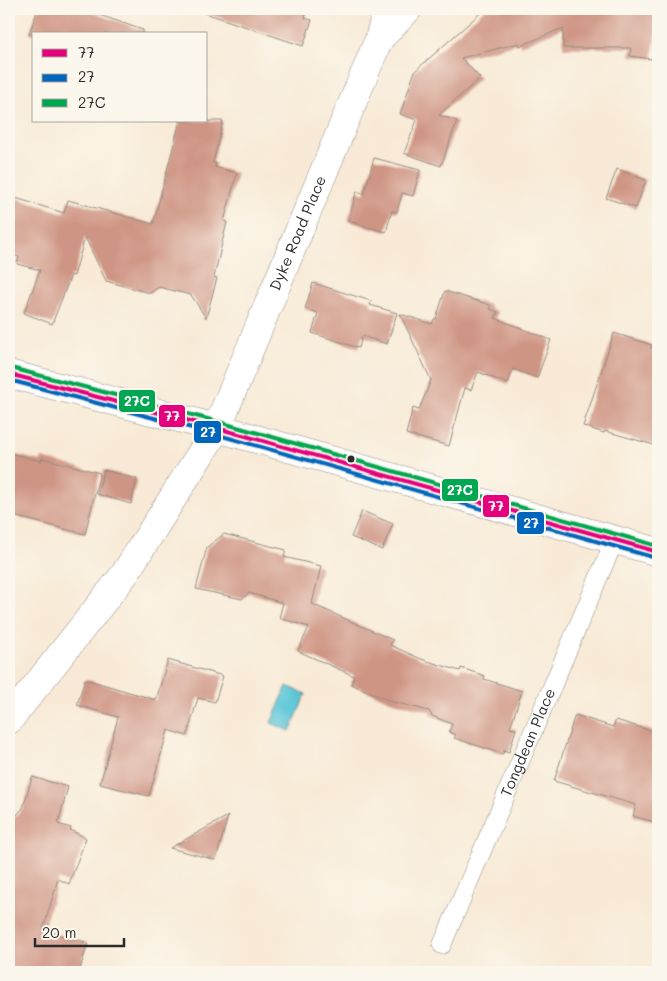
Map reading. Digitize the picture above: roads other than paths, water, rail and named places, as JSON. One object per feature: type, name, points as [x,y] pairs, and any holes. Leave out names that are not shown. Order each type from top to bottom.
[{"type":"street","name":"Dyke Road Place","points":[[9,720],[124,575],[217,428],[379,38],[387,9]]},
{"type":"street","points":[[379,38],[408,9]]},
{"type":"street","points":[[9,374],[217,428],[658,552]]},
{"type":"lane","name":"Tongdean Place","points":[[442,945],[615,539]]},
{"type":"water","points":[[287,686],[306,694],[290,731],[271,723]]}]
